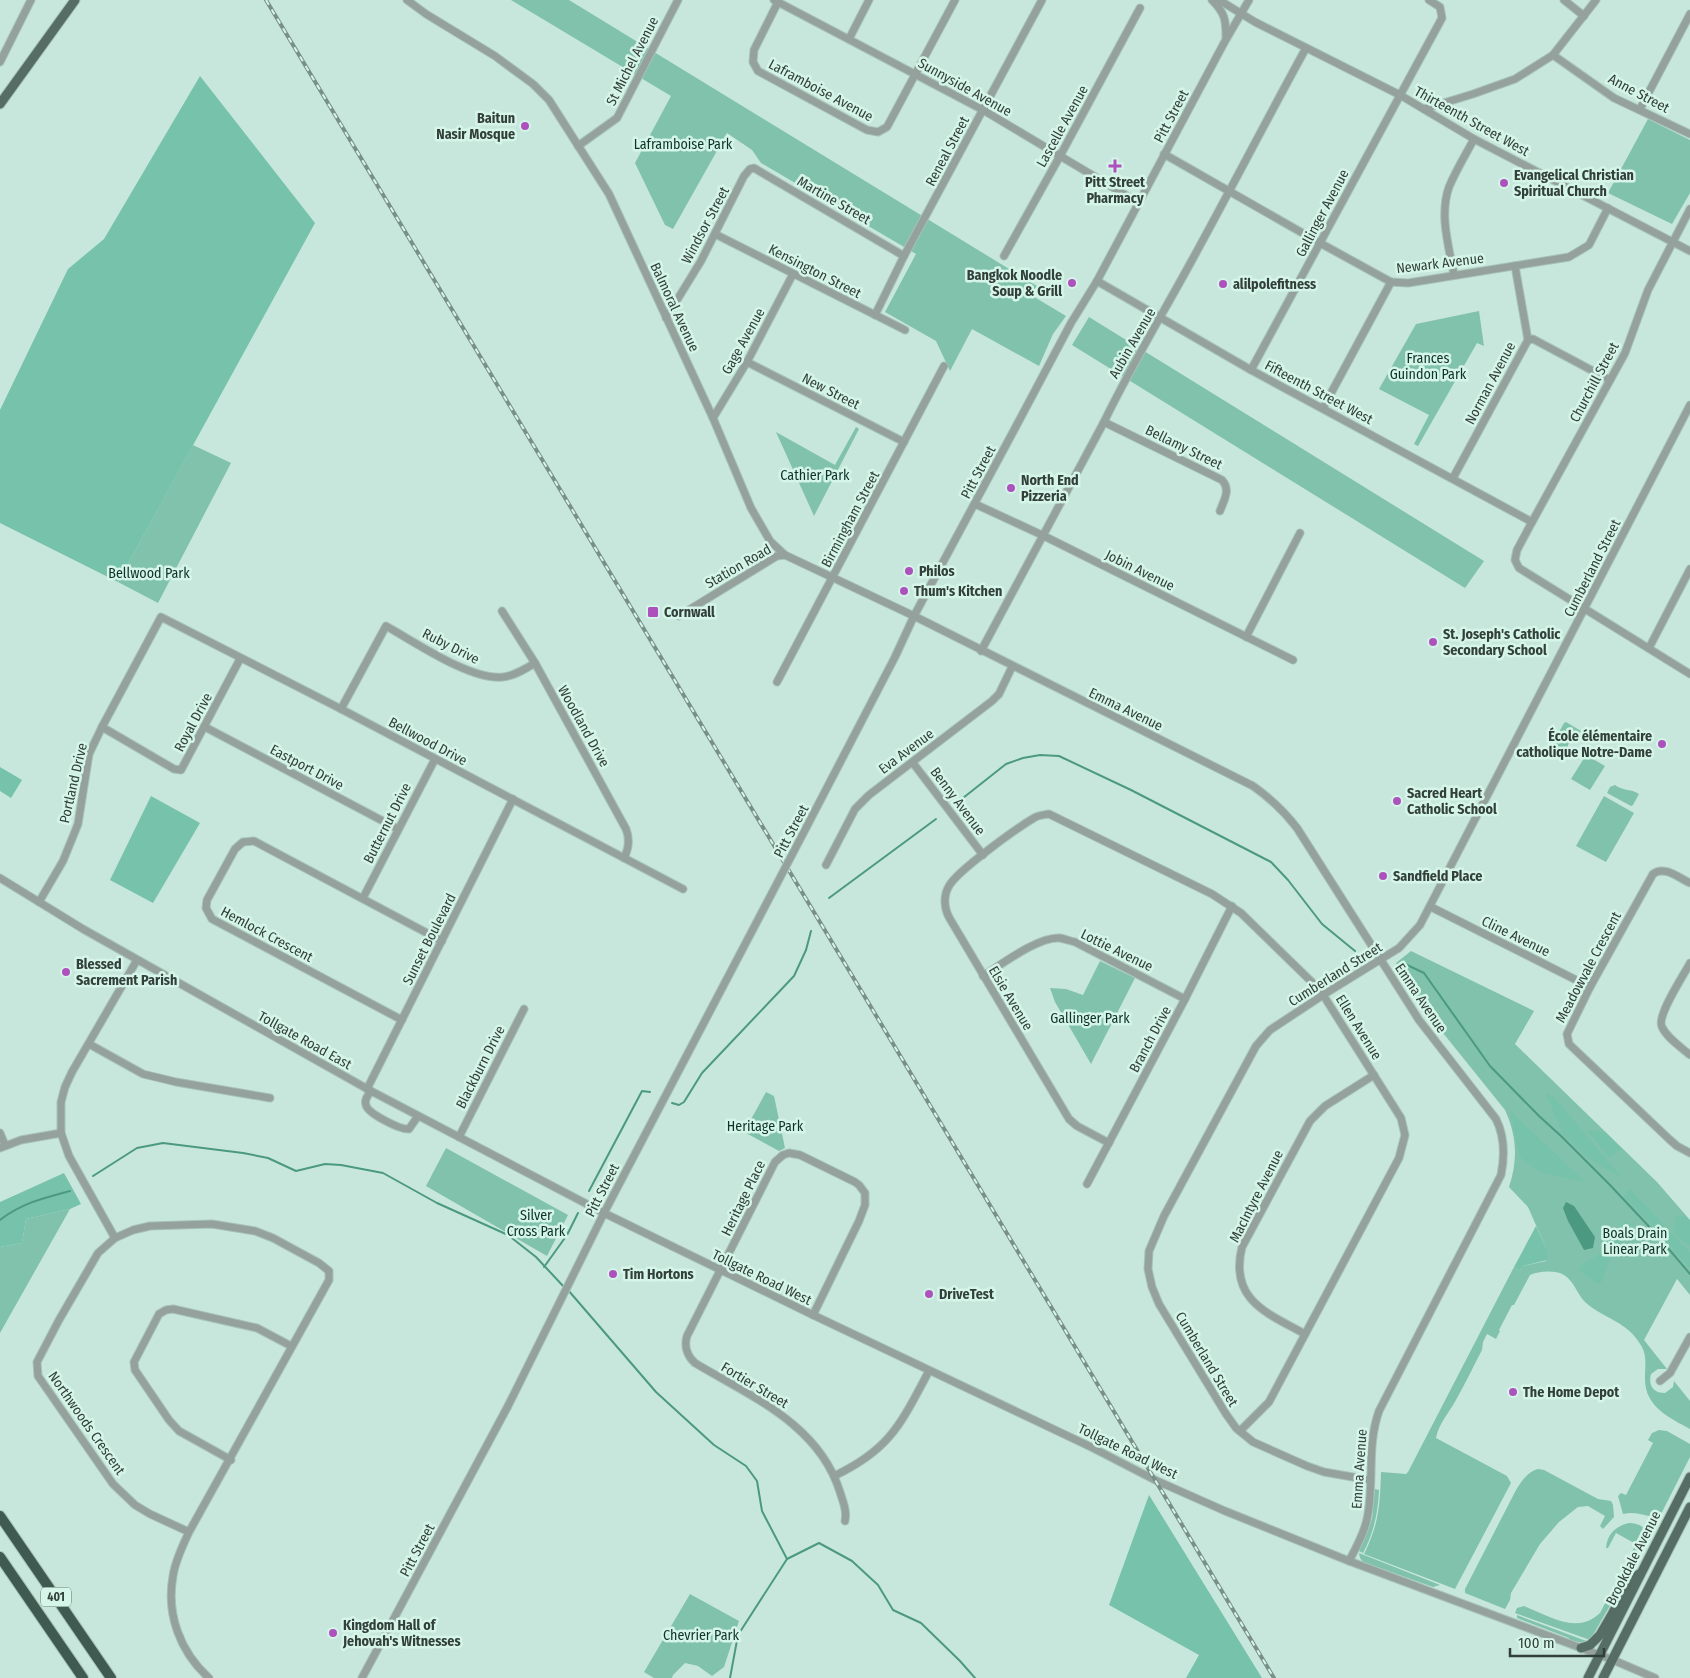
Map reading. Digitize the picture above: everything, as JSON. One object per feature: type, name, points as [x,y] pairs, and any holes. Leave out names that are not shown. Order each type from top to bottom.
[{"type":"highway","name":"401","points":[[0,1516],[111,1678]]},
{"type":"highway","name":"401","points":[[0,1557],[83,1678]]},
{"type":"main road","points":[[0,104],[75,0]]},
{"type":"main road","name":"Brookdale Avenue","points":[[1588,1678],[1690,1478]]},
{"type":"main road","name":"Brookdale Avenue","points":[[1603,1678],[1690,1507]]},
{"type":"main road","points":[[1581,1648],[1590,1645],[1600,1635],[1629,1582],[1641,1572]]},
{"type":"street","points":[[0,62],[31,0]]},
{"type":"street","name":"Balmoral Avenue","points":[[407,0],[426,14],[495,56],[534,84],[549,100],[609,194],[752,508],[770,541],[785,555],[914,616]]},
{"type":"street","name":"St Michel Avenue","points":[[578,146],[617,118],[678,0]]},
{"type":"street","points":[[849,39],[869,0]]},
{"type":"street","points":[[916,74],[956,0]]},
{"type":"street","name":"Reneal Street","points":[[875,315],[904,256],[1042,0]]},
{"type":"street","points":[[1212,0],[1221,9],[1224,17],[1226,39]]},
{"type":"street","name":"Thirteenth Street West","points":[[1219,0],[1241,14],[1400,95],[1474,139],[1690,251]]},
{"type":"street","name":"Pitt Street","points":[[362,1678],[508,1406],[604,1213],[895,657],[914,616],[1072,323],[1097,281],[1226,39],[1249,0]]},
{"type":"street","name":"Gallinger Avenue","points":[[1251,370],[1442,18],[1440,7],[1430,0]]},
{"type":"street","points":[[1564,0],[1584,16]]},
{"type":"street","points":[[1424,109],[1515,79],[1553,55],[1596,0]]},
{"type":"street","name":"Sunnyside Avenue","points":[[776,1],[983,110],[1139,203]]},
{"type":"street","name":"Laframboise Avenue","points":[[776,1],[754,50],[753,62],[758,71],[867,130],[878,132],[887,127],[916,74]]},
{"type":"street","name":"Lascelle Avenue","points":[[1004,256],[1140,8]]},
{"type":"street","points":[[1640,109],[1690,14]]},
{"type":"street","name":"Aubin Avenue","points":[[981,651],[1120,389],[1162,317],[1306,48]]},
{"type":"street","name":"Anne Street","points":[[1553,55],[1614,98],[1690,134]]},
{"type":"street","points":[[1454,275],[1446,228],[1446,201],[1449,187],[1474,139]]},
{"type":"street","points":[[1164,154],[1391,282]]},
{"type":"street","name":"Martine Street","points":[[750,169],[754,168],[904,256]]},
{"type":"street","name":"Windsor Street","points":[[666,318],[701,261],[744,176],[750,169]]},
{"type":"street","name":"Newark Avenue","points":[[1324,408],[1391,282],[1408,283],[1569,257],[1589,245],[1608,208]]},
{"type":"street","name":"Churchill Street","points":[[1585,609],[1519,568],[1514,560],[1517,550],[1532,522],[1625,353],[1648,290],[1690,209]]},
{"type":"street","name":"Kensington Street","points":[[715,234],[905,330]]},
{"type":"street","name":"Norman Avenue","points":[[1453,478],[1528,340],[1514,266]]},
{"type":"street","name":"Gage Avenue","points":[[712,418],[747,362],[793,274]]},
{"type":"street","name":"Fifteenth Street West","points":[[1097,281],[1251,370],[1532,522]]},
{"type":"street","points":[[1528,340],[1533,339],[1610,380]]},
{"type":"street","name":"New Street","points":[[747,362],[904,442]]},
{"type":"street","name":"Birmingham Street","points":[[777,682],[944,366]]},
{"type":"street","name":"Cumberland Street","points":[[1370,1480],[1324,1472],[1307,1466],[1254,1442],[1240,1431],[1226,1414],[1159,1304],[1152,1287],[1148,1269],[1149,1251],[1164,1216],[1258,1042],[1270,1030],[1400,948],[1420,925],[1690,405]]},
{"type":"street","name":"Bellamy Street","points":[[1104,422],[1222,480],[1226,485],[1227,493],[1220,511]]},
{"type":"street","name":"Jobin Avenue","points":[[975,504],[1042,535],[1293,660]]},
{"type":"street","points":[[1246,637],[1300,533]]},
{"type":"street","name":"Station Road","points":[[679,616],[777,556],[785,555]]},
{"type":"street","points":[[1649,648],[1690,568]]},
{"type":"street","points":[[1585,609],[1690,674]]},
{"type":"street","name":"Woodland Drive","points":[[502,611],[535,663],[626,829],[629,837],[624,858]]},
{"type":"street","name":"Emma Avenue","points":[[914,616],[1245,782],[1268,797],[1282,810],[1296,828],[1419,1020],[1496,1119],[1503,1141],[1504,1158],[1501,1175],[1381,1407],[1373,1428],[1369,1508],[1366,1524],[1349,1561]]},
{"type":"street","name":"Bellwood Drive","points":[[162,617],[683,889]]},
{"type":"street","name":"Portland Drive","points":[[39,902],[63,861],[78,824],[89,754],[162,617]]},
{"type":"street","name":"Ruby Drive","points":[[341,710],[386,626],[458,666],[479,675],[503,678],[520,672],[535,663]]},
{"type":"street","name":"Royal Drive","points":[[102,727],[174,769],[181,770],[240,659]]},
{"type":"street","name":"Eva Avenue","points":[[826,865],[859,804],[992,701],[999,694],[1012,666]]},
{"type":"street","name":"Eastport Drive","points":[[205,727],[398,829]]},
{"type":"street","name":"Butternut Drive","points":[[363,898],[435,759]]},
{"type":"street","name":"Benny Avenue","points":[[913,763],[983,855]]},
{"type":"street","name":"Sunset Boulevard","points":[[368,1090],[513,799]]},
{"type":"street","name":"Ellen Avenue","points":[[983,855],[1036,816],[1049,814],[1212,894],[1232,906],[1248,919],[1323,995],[1401,1117],[1405,1135],[1399,1158],[1269,1402],[1240,1431]]},
{"type":"street","name":"Hemlock Crescent","points":[[402,1020],[212,919],[206,908],[207,900],[235,849],[243,842],[257,842],[442,941]]},
{"type":"street","name":"Elsie Avenue","points":[[983,855],[958,875],[949,885],[945,901],[946,912],[1069,1119],[1076,1126],[1109,1143]]},
{"type":"street","name":"Meadowvale Crescent","points":[[1690,883],[1665,871],[1659,870],[1653,874],[1590,987],[1567,1034],[1570,1044],[1669,1139],[1690,1154]]},
{"type":"street","name":"Tollgate Road East","points":[[0,878],[83,929],[368,1090],[604,1213]]},
{"type":"street","name":"Branch Drive","points":[[1087,1184],[1232,906]]},
{"type":"street","name":"Cline Avenue","points":[[1431,907],[1590,987]]},
{"type":"street","name":"Lottie Avenue","points":[[983,976],[1046,939],[1061,938],[1075,942],[1185,999]]},
{"type":"street","points":[[115,1238],[68,1156],[60,1133],[60,1112],[64,1090],[137,960]]},
{"type":"street","points":[[1690,963],[1663,1012],[1660,1022],[1666,1032],[1690,1055]]},
{"type":"street","name":"Blackburn Drive","points":[[459,1137],[524,1009]]},
{"type":"street","points":[[89,1044],[143,1074],[176,1082],[270,1098]]},
{"type":"street","name":"MacIntyre Avenue","points":[[1305,1334],[1262,1311],[1249,1298],[1241,1280],[1239,1266],[1242,1248],[1310,1121],[1325,1106],[1374,1076]]},
{"type":"street","points":[[368,1090],[365,1104],[368,1111],[400,1129],[409,1129],[418,1116]]},
{"type":"street","points":[[0,1132],[3,1147],[30,1138],[60,1133]]},
{"type":"street","name":"Heritage Place","points":[[721,1271],[775,1162],[783,1154],[800,1155],[855,1182],[862,1189],[866,1198],[859,1221],[813,1315]]},
{"type":"street","name":"Tollgate Road West","points":[[604,1213],[929,1371],[1091,1447],[1155,1480],[1225,1511],[1349,1561],[1600,1655],[1655,1678]]},
{"type":"street","name":"Northwoods Crescent","points":[[190,1532],[135,1505],[113,1484],[38,1376],[37,1362],[59,1320],[98,1253],[115,1238],[133,1230],[150,1226],[212,1224],[255,1231],[319,1263],[329,1271],[329,1280],[291,1346]]},
{"type":"street","name":"Fortier Street","points":[[721,1271],[687,1336],[685,1346],[687,1353],[695,1363],[781,1414],[820,1450],[834,1476],[846,1512],[845,1521]]},
{"type":"street","points":[[209,1678],[198,1668],[183,1646],[176,1628],[171,1592],[173,1574],[190,1532],[230,1460],[291,1346],[257,1328],[173,1309],[166,1310],[159,1314],[134,1362],[135,1370],[169,1420],[179,1431],[230,1460]]},
{"type":"street","points":[[1660,1381],[1670,1373],[1690,1337]]},
{"type":"street","points":[[834,1476],[868,1457],[891,1436],[929,1371]]},
{"type":"green space","name":"Laframboise Park","points":[[511,0],[569,0],[1037,286],[1031,295],[1066,316],[1053,334],[1039,366],[972,329],[950,371],[936,341],[885,312],[916,254],[761,163],[752,150],[727,133],[673,229],[665,225],[635,163],[671,96]]},
{"type":"green space","points":[[1648,119],[1690,140],[1690,193],[1672,224],[1608,193]]},
{"type":"green space","name":"Frances Guindon Park","points":[[1479,311],[1484,346],[1477,343],[1418,446],[1414,444],[1429,415],[1379,389],[1416,324]]},
{"type":"green space","points":[[1089,317],[1484,561],[1465,588],[1072,345]]},
{"type":"green space","name":"Cathier Park","points":[[856,427],[859,429],[814,516],[776,432],[835,465]]},
{"type":"green space","name":"Bellwood Park","points":[[193,445],[231,463],[158,603],[118,582]]},
{"type":"green space","points":[[1566,722],[1581,731],[1577,737],[1572,737],[1568,745],[1567,757],[1563,760],[1558,758],[1557,753],[1550,749]]},
{"type":"green space","points":[[1586,755],[1605,766],[1590,790],[1571,779]]},
{"type":"green space","points":[[1615,785],[1639,794],[1633,805],[1631,806],[1607,793],[1610,787]]},
{"type":"green space","points":[[1604,796],[1634,813],[1606,862],[1576,846]]},
{"type":"green space","name":"Boals Drain Linear Park","points":[[1411,951],[1534,1011],[1515,1044],[1657,1182],[1690,1220],[1690,1295],[1677,1279],[1644,1340],[1667,1369],[1658,1369],[1651,1374],[1650,1382],[1652,1388],[1657,1392],[1665,1393],[1673,1387],[1674,1381],[1690,1401],[1690,1429],[1666,1415],[1653,1403],[1646,1387],[1645,1354],[1630,1331],[1585,1302],[1564,1275],[1556,1272],[1547,1272],[1530,1275],[1514,1305],[1512,1305],[1496,1339],[1487,1334],[1482,1350],[1437,1433],[1436,1438],[1507,1476],[1511,1483],[1455,1589],[1364,1554],[1376,1524],[1381,1472],[1406,1474],[1408,1472],[1514,1267],[1520,1271],[1523,1266],[1546,1261],[1546,1248],[1528,1207],[1509,1187],[1514,1167],[1515,1148],[1512,1129],[1505,1110],[1427,1013],[1396,963]]},
{"type":"green space","name":"Gallinger Park","points":[[1100,961],[1135,978],[1091,1064],[1055,1002],[1050,988],[1066,989],[1083,995]]},
{"type":"green space","name":"Heritage Park","points":[[766,1092],[774,1096],[785,1148],[779,1151],[744,1132]]},
{"type":"green space","name":"Silver Cross Park","points":[[446,1148],[568,1215],[547,1256],[426,1186]]},
{"type":"green space","points":[[70,1209],[0,1333],[0,1247],[22,1243],[26,1219]]},
{"type":"green space","points":[[1659,1430],[1667,1431],[1690,1444],[1690,1457],[1660,1516],[1634,1513],[1623,1514],[1618,1496],[1621,1493],[1626,1495],[1653,1443],[1648,1440],[1652,1433]]},
{"type":"green space","points":[[1538,1469],[1544,1470],[1598,1499],[1611,1501],[1614,1517],[1603,1529],[1600,1526],[1605,1516],[1588,1506],[1578,1507],[1559,1522],[1540,1544],[1511,1593],[1510,1600],[1505,1609],[1465,1593],[1465,1589],[1516,1490],[1528,1475]]},
{"type":"green space","points":[[1375,1489],[1379,1490],[1378,1507],[1373,1530],[1363,1553],[1359,1551],[1372,1519]]},
{"type":"green space","points":[[1629,1523],[1642,1526],[1649,1538],[1590,1640],[1515,1613],[1517,1608],[1524,1606],[1563,1622],[1582,1623],[1600,1613],[1636,1544],[1616,1533],[1608,1548],[1606,1548],[1608,1539],[1613,1531]]},
{"type":"green space","points":[[1359,1553],[1440,1585],[1433,1587],[1363,1562]]},
{"type":"green space","name":"Chevrier Park","points":[[690,1594],[739,1621],[724,1667],[712,1676],[698,1666],[685,1663],[672,1678],[654,1678],[644,1672]]},
{"type":"green space","points":[[1517,1615],[1589,1642],[1583,1643],[1569,1640],[1569,1638],[1517,1618]]},
{"type":"shaded area","points":[[200,76],[315,223],[118,582],[0,523],[0,410],[68,269],[104,239]]},
{"type":"shaded area","points":[[0,767],[22,780],[11,798],[0,791]]},
{"type":"shaded area","points":[[151,796],[200,823],[153,903],[110,880]]},
{"type":"shaded area","points":[[1546,1093],[1553,1096],[1622,1178],[1589,1159],[1563,1134]]},
{"type":"shaded area","points":[[1510,1111],[1585,1182],[1540,1172],[1520,1157]]},
{"type":"shaded area","points":[[1587,1130],[1606,1133],[1622,1149],[1609,1157]]},
{"type":"shaded area","points":[[64,1173],[81,1204],[70,1209],[26,1219],[22,1243],[0,1247],[0,1202]]},
{"type":"shaded area","points":[[1629,1189],[1690,1253],[1690,1268],[1644,1216],[1624,1197]]},
{"type":"shaded area","points":[[1566,1202],[1574,1206],[1595,1237],[1593,1248],[1584,1250],[1563,1208]]},
{"type":"shaded area","points":[[1684,1216],[1690,1221],[1690,1245],[1682,1241],[1673,1232],[1676,1217]]},
{"type":"shaded area","points":[[1627,1221],[1630,1226],[1608,1263],[1602,1281],[1598,1284],[1579,1270],[1582,1265],[1602,1253],[1614,1232]]},
{"type":"shaded area","points":[[1536,1226],[1546,1248],[1547,1260],[1523,1266],[1520,1271],[1514,1267]]},
{"type":"shaded area","points":[[1149,1495],[1262,1678],[1186,1678],[1199,1655],[1109,1605]]},
{"type":"waterway","points":[[963,798],[1006,764],[1040,755],[1059,756],[1131,790],[1271,862],[1288,880],[1322,924],[1355,951]]},
{"type":"waterway","points":[[829,898],[936,819]]},
{"type":"waterway","points":[[672,1103],[679,1105],[684,1102],[702,1073],[794,976],[806,950],[811,931]]},
{"type":"waterway","points":[[1405,964],[1424,973],[1490,1066],[1610,1185],[1690,1274]]},
{"type":"waterway","points":[[589,1191],[642,1091],[650,1092]]},
{"type":"waterway","points":[[93,1176],[137,1148],[163,1143],[268,1158],[296,1171],[325,1164],[383,1173],[437,1203],[508,1235],[536,1257],[564,1287]]},
{"type":"waterway","points":[[0,1220],[25,1205],[70,1191]]},
{"type":"waterway","points":[[544,1267],[567,1235],[578,1213]]},
{"type":"waterway","points":[[568,1290],[656,1392],[714,1445],[746,1466],[757,1481],[762,1511],[787,1559]]},
{"type":"waterway","points":[[730,1678],[738,1635],[787,1559],[819,1543],[852,1561],[878,1585],[893,1610],[921,1623],[975,1678]]},
{"type":"railway","points":[[266,0],[1274,1678]]},
{"type":"place","name":"Baitun Nasir Mosque","points":[[525,126]]},
{"type":"place","name":"Pitt Street Pharmacy","points":[[1115,166]]},
{"type":"place","name":"Evangelical Christian Spiritual Church","points":[[1504,183]]},
{"type":"place","name":"Bangkok Noodle Soup & Grill","points":[[1072,283]]},
{"type":"place","name":"alilpolefitness","points":[[1223,284]]},
{"type":"place","name":"North End Pizzeria","points":[[1011,488]]},
{"type":"place","name":"Philos","points":[[909,571]]},
{"type":"place","name":"Thum's Kitchen","points":[[904,591]]},
{"type":"place","name":"Cornwall","points":[[653,612]]},
{"type":"place","name":"St. Joseph's Catholic Secondary School","points":[[1433,642]]},
{"type":"place","name":"École élémentaire catholique Notre-Dame","points":[[1662,744]]},
{"type":"place","name":"Sacred Heart Catholic School","points":[[1397,801]]},
{"type":"place","name":"Sandfield Place","points":[[1383,876]]},
{"type":"place","name":"Blessed Sacrement Parish","points":[[66,972]]},
{"type":"place","name":"Tim Hortons","points":[[613,1274]]},
{"type":"place","name":"DriveTest","points":[[929,1294]]},
{"type":"place","name":"The Home Depot","points":[[1513,1392]]},
{"type":"place","name":"Kingdom Hall of Jehovah's Witnesses","points":[[333,1633]]}]
